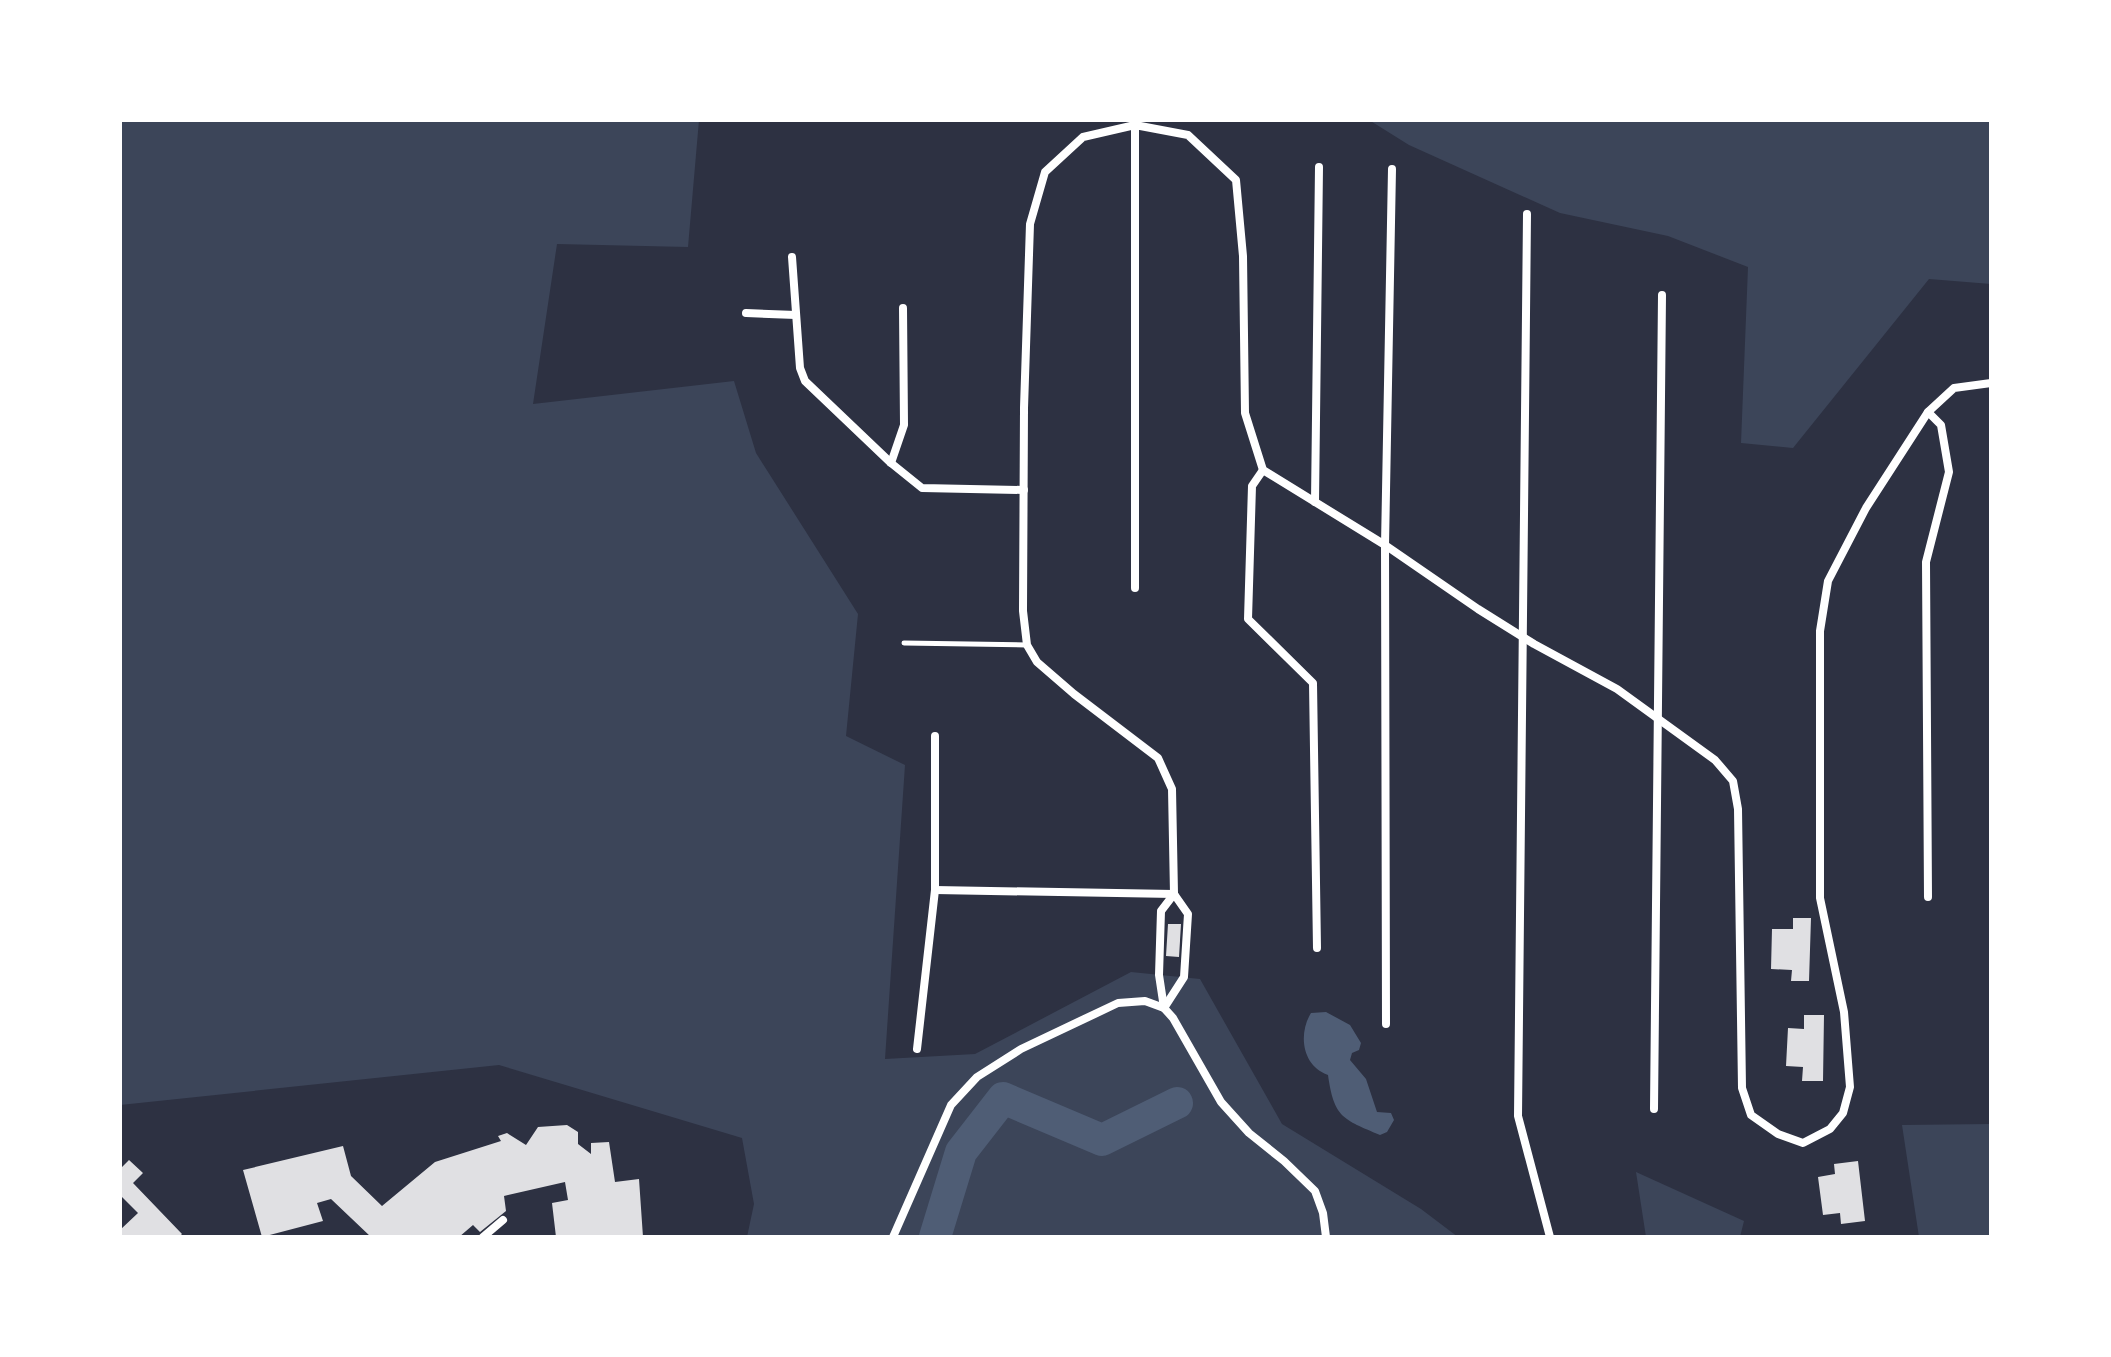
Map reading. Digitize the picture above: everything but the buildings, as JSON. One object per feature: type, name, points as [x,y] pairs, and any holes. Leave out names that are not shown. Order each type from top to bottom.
[{"type":"street","points":[[1135,588],[1136,123]]},
{"type":"street","points":[[1164,1008],[1184,977],[1188,914],[1174,894],[1172,789],[1158,758],[1037,662],[1027,645],[1023,611],[1030,224],[1045,172],[1083,137],[1136,123],[1188,135],[1236,180],[1243,256],[1245,413],[1263,470],[1385,545],[1524,637],[1617,689],[1715,760],[1733,781],[1738,809],[1742,1088],[1751,1115],[1778,1134],[1803,1143],[1830,1129],[1843,1113],[1850,1087],[1844,1012],[1820,898],[1820,631],[1828,581],[1866,508],[1928,412],[1954,388],[1991,383]]},
{"type":"street","points":[[1315,502],[1319,167]]},
{"type":"street","points":[[1386,1024],[1385,545],[1392,169]]},
{"type":"street","points":[[1527,214],[1518,1116],[1550,1237]]},
{"type":"street","points":[[792,257],[800,368],[805,381],[891,463],[922,488],[1024,490]]},
{"type":"street","points":[[1654,1109],[1662,295]]},
{"type":"street","points":[[891,463],[904,425],[903,308]]},
{"type":"street","points":[[746,313],[796,315]]},
{"type":"street","points":[[1928,412],[1941,425],[1949,472],[1926,562],[1928,897]]},
{"type":"street","points":[[1263,470],[1252,486],[1248,619],[1313,683],[1317,948]]},
{"type":"street","points":[[917,1049],[935,890],[935,736]]},
{"type":"street","points":[[935,890],[1174,894]]},
{"type":"street","points":[[1164,1008],[1159,975],[1161,911],[1174,894]]},
{"type":"street","points":[[893,1237],[951,1105],[977,1077],[1021,1049],[1118,1003],[1145,1001],[1164,1008],[1173,1018],[1221,1102],[1249,1133],[1315,1191],[1323,1213],[1326,1237]]},
{"type":"street","points":[[483,1237],[503,1220]]},
{"type":"lane","points":[[904,643],[1027,645]]},
{"type":"shaded area","points":[[120,120],[699,120],[688,247],[557,244],[533,404],[734,381],[756,453],[858,614],[846,736],[905,765],[885,1059],[975,1054],[1131,972],[1200,979],[1282,1124],[1421,1209],[1458,1237],[747,1237],[754,1204],[742,1138],[499,1065],[120,1105]]},
{"type":"shaded area","points":[[1369,120],[1991,120],[1991,284],[1929,279],[1793,448],[1741,443],[1748,267],[1668,236],[1560,213],[1409,145]]},
{"type":"shaded area","points":[[1326,1012],[1350,1025],[1361,1043],[1350,1060],[1366,1079],[1377,1112],[1391,1113],[1394,1120],[1387,1132],[1380,1135],[1342,1115],[1333,1100],[1328,1075],[1319,1071],[1308,1057],[1304,1039],[1307,1021],[1311,1013]]},
{"type":"shaded area","points":[[1991,1124],[1991,1237],[1919,1237],[1902,1125]]},
{"type":"shaded area","points":[[1636,1172],[1744,1221],[1740,1237],[1646,1237]]},
{"type":"waterway","points":[[935,1237],[961,1152],[1003,1098],[1102,1140],[1177,1103]]}]
